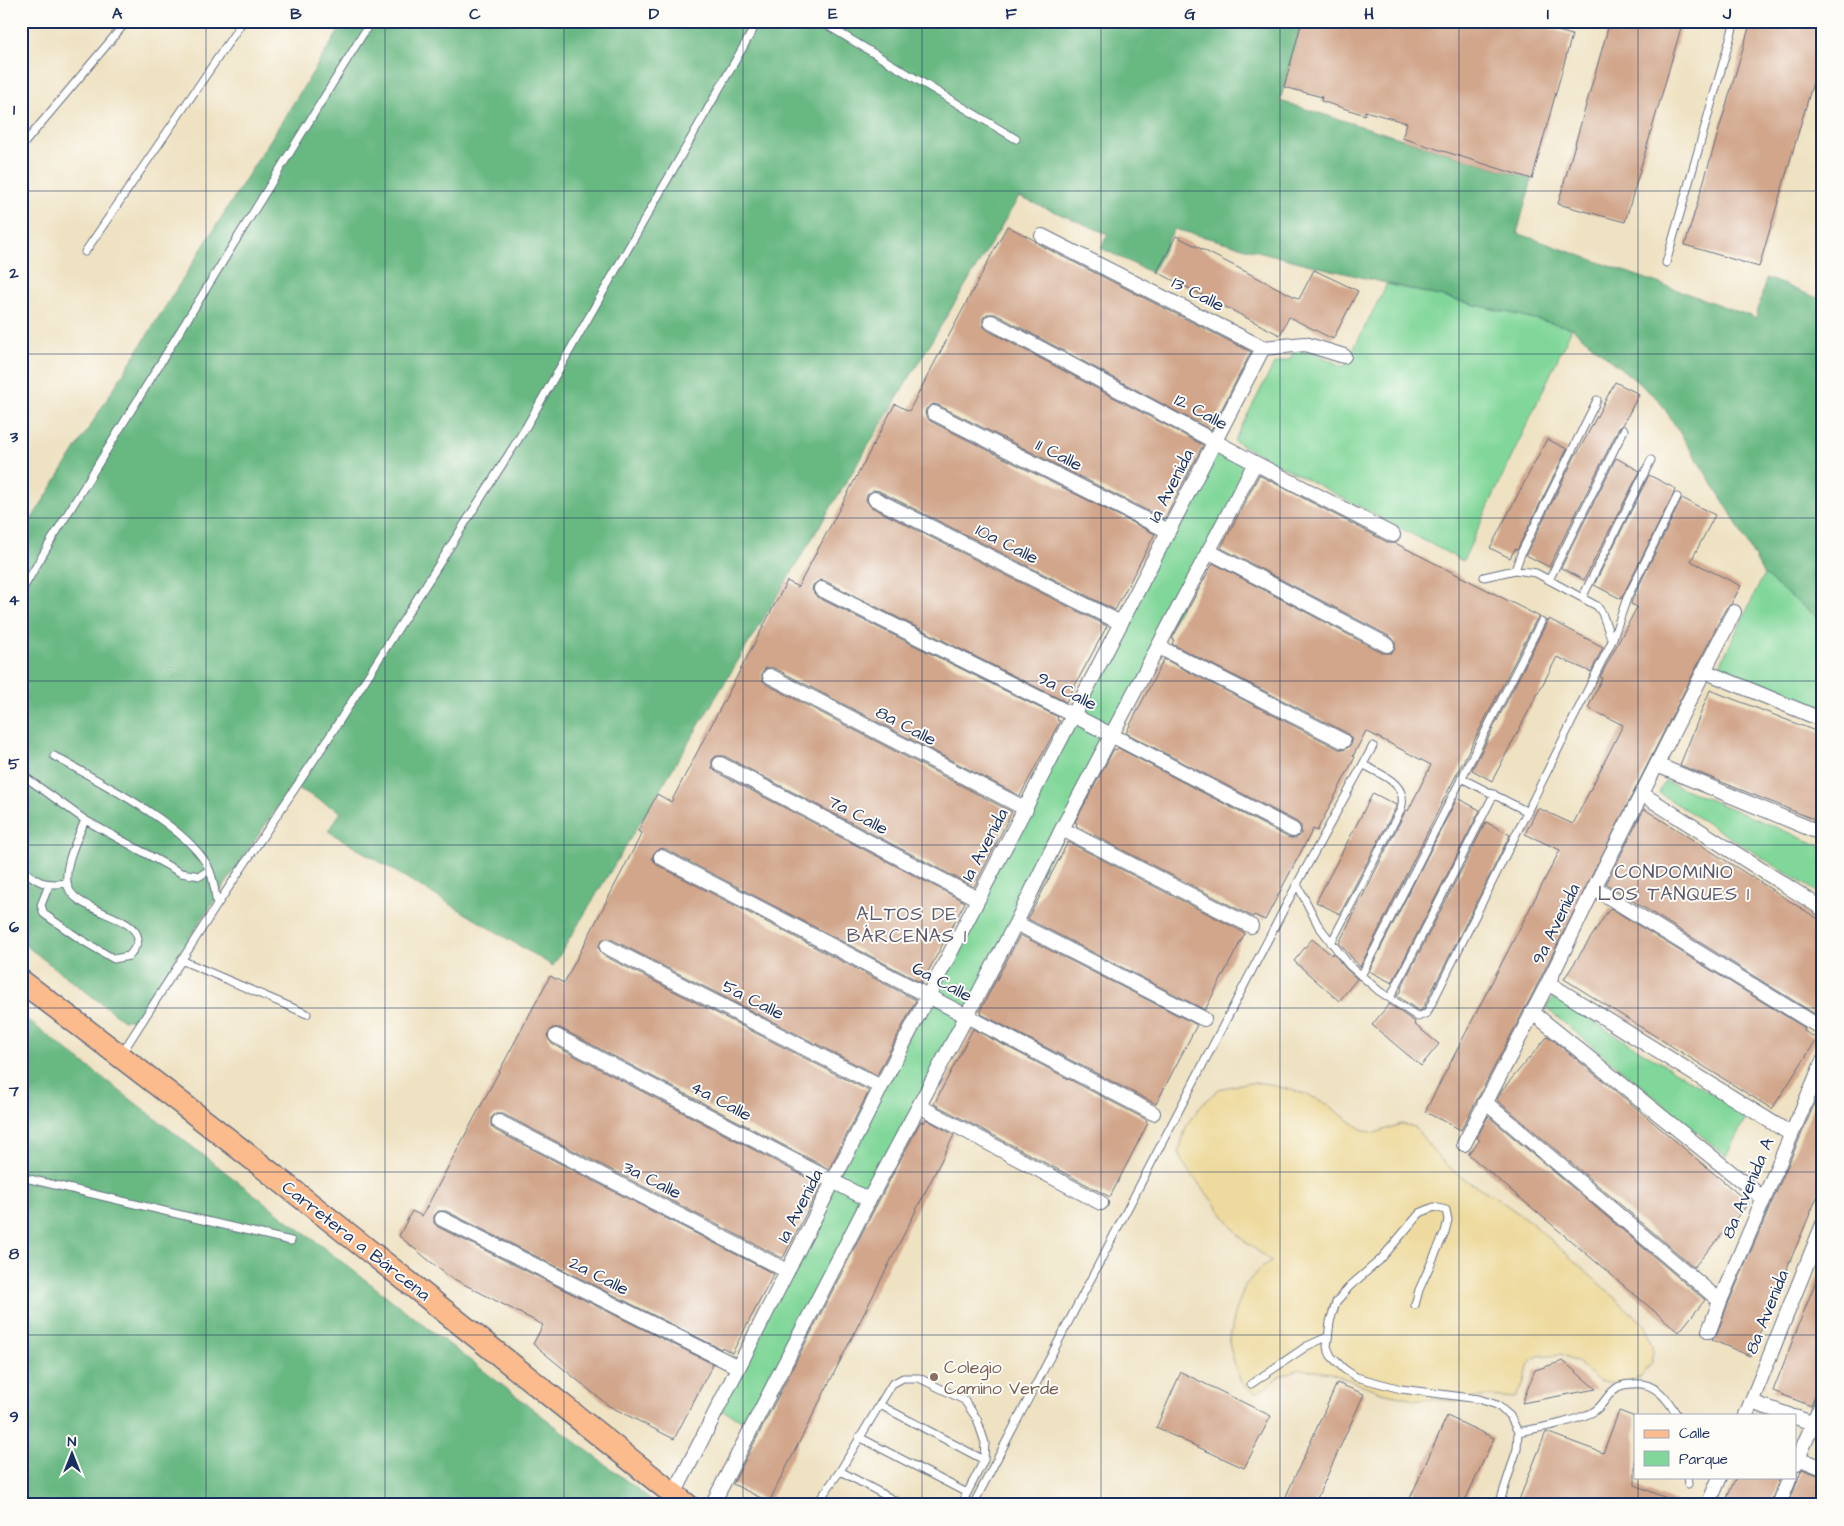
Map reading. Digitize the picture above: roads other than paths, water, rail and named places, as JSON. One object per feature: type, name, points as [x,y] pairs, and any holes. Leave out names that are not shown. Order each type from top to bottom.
[{"type":"main road","name":"Carretera a Bárcena","points":[[21,981],[120,1055],[382,1261],[680,1500]]},
{"type":"street","name":"13 Calle","points":[[1042,236],[1263,348]]},
{"type":"street","name":"12 Calle","points":[[991,322],[1393,535]]},
{"type":"street","points":[[1263,348],[1305,344],[1344,356]]},
{"type":"street","name":"1a Avenida","points":[[680,1500],[738,1367],[1263,348]]},
{"type":"street","name":"11 Calle","points":[[934,413],[1168,531]]},
{"type":"street","points":[[712,1505],[918,1106],[1016,923],[1062,829],[1255,463]]},
{"type":"street","name":"10a Calle","points":[[875,499],[1121,623]]},
{"type":"street","points":[[1208,551],[1387,645]]},
{"type":"street","name":"9a Calle","points":[[822,589],[1074,715],[1293,830]]},
{"type":"street","name":"9a Avenida","points":[[1464,1144],[1548,983],[1734,612]]},
{"type":"street","points":[[1159,647],[1343,741]]},
{"type":"street","points":[[1704,671],[1823,720]]},
{"type":"street","name":"8a Calle","points":[[770,676],[1026,809]]},
{"type":"street","name":"7a Calle","points":[[720,764],[978,899]]},
{"type":"street","points":[[1657,765],[1823,834]]},
{"type":"street","points":[[1642,794],[1823,909]]},
{"type":"street","points":[[1062,829],[1252,926]]},
{"type":"street","name":"6a Calle","points":[[661,857],[1153,1113]]},
{"type":"street","points":[[1594,888],[1823,1029]]},
{"type":"street","points":[[1016,923],[1204,1019]]},
{"type":"street","name":"5a Calle","points":[[607,947],[881,1087]]},
{"type":"street","points":[[1548,983],[1791,1134]]},
{"type":"street","points":[[1532,1012],[1764,1199]]},
{"type":"street","name":"4a Calle","points":[[556,1036],[869,1200]]},
{"type":"street","name":"8a Avenida A","points":[[1709,1331],[1720,1301],[1823,1061]]},
{"type":"street","points":[[1485,1102],[1720,1301]]},
{"type":"street","points":[[918,1106],[1101,1203]]},
{"type":"street","name":"3a Calle","points":[[499,1122],[787,1271]]},
{"type":"street","name":"2a Calle","points":[[442,1219],[738,1367]]},
{"type":"street","name":"8a Avenida","points":[[1748,1408],[1823,1224]]},
{"type":"street","points":[[1823,1401],[1818,1425],[1796,1460],[1823,1468]]},
{"type":"street","points":[[1748,1408],[1783,1414]]},
{"type":"street","points":[[1796,1417],[1818,1425]]},
{"type":"street","points":[[1708,1505],[1720,1478]]},
{"type":"street","points":[[1779,1505],[1790,1478]]},
{"type":"lane","points":[[21,147],[127,21]]},
{"type":"lane","points":[[85,252],[244,21]]},
{"type":"lane","points":[[21,592],[371,21]]},
{"type":"lane","points":[[120,1055],[217,904],[326,742],[526,427],[758,21]]},
{"type":"lane","points":[[820,21],[1016,139]]},
{"type":"lane","points":[[1666,263],[1735,21]]},
{"type":"lane","points":[[1515,570],[1522,551],[1597,400]]},
{"type":"lane","points":[[1549,580],[1624,430]]},
{"type":"lane","points":[[1582,598],[1651,460]]},
{"type":"lane","points":[[1297,884],[1318,925],[1331,943],[1361,976],[1379,991],[1418,1017],[1427,1013],[1612,641],[1627,598],[1677,497]]},
{"type":"lane","points":[[1484,577],[1515,570],[1536,573],[1597,606],[1600,609],[1612,641]]},
{"type":"lane","points":[[1361,976],[1541,622]]},
{"type":"lane","points":[[973,1505],[1297,884],[1373,746]]},
{"type":"lane","points":[[54,756],[169,824],[191,844],[209,870],[217,904]]},
{"type":"lane","points":[[1331,943],[1403,801],[1401,791],[1392,780],[1364,765]]},
{"type":"lane","points":[[21,774],[86,820],[181,873],[200,876],[209,870]]},
{"type":"lane","points":[[1461,778],[1528,812]]},
{"type":"lane","points":[[1390,998],[1494,794]]},
{"type":"lane","points":[[49,885],[41,905],[44,914],[80,939],[114,958],[129,956],[137,945],[136,932],[125,923],[74,898],[67,883],[68,867],[86,820]]},
{"type":"lane","points":[[21,868],[40,883],[49,885],[67,883]]},
{"type":"lane","points":[[181,960],[307,1014]]},
{"type":"lane","points":[[21,1177],[291,1241]]},
{"type":"lane","points":[[1415,1305],[1419,1290],[1445,1232],[1448,1220],[1446,1210],[1434,1207],[1420,1213],[1380,1260],[1350,1286],[1336,1302],[1327,1337],[1328,1346],[1331,1356],[1344,1369],[1356,1377],[1402,1388],[1479,1399],[1497,1405],[1510,1416],[1518,1432],[1517,1449],[1499,1505]]},
{"type":"lane","points":[[1251,1384],[1307,1346],[1327,1337]]},
{"type":"lane","points":[[816,1505],[840,1471],[892,1384],[903,1378],[918,1378],[964,1400],[977,1419],[985,1444],[984,1460],[961,1505]]},
{"type":"lane","points":[[1518,1432],[1572,1420],[1600,1406],[1618,1387],[1637,1383],[1653,1387],[1666,1399],[1676,1414]]},
{"type":"lane","points":[[880,1405],[984,1460]]},
{"type":"lane","points":[[860,1437],[967,1493]]},
{"type":"lane","points":[[840,1471],[902,1505]]},
{"type":"place","name":"Colegio Camino Verde","points":[[934,1377]]},
{"type":"district","name":"CONDOMINIO LOS TANQUES 1","points":[[1674,883]]},
{"type":"district","name":"ALTOS DE BÁRCENAS 1","points":[[907,925]]}]
